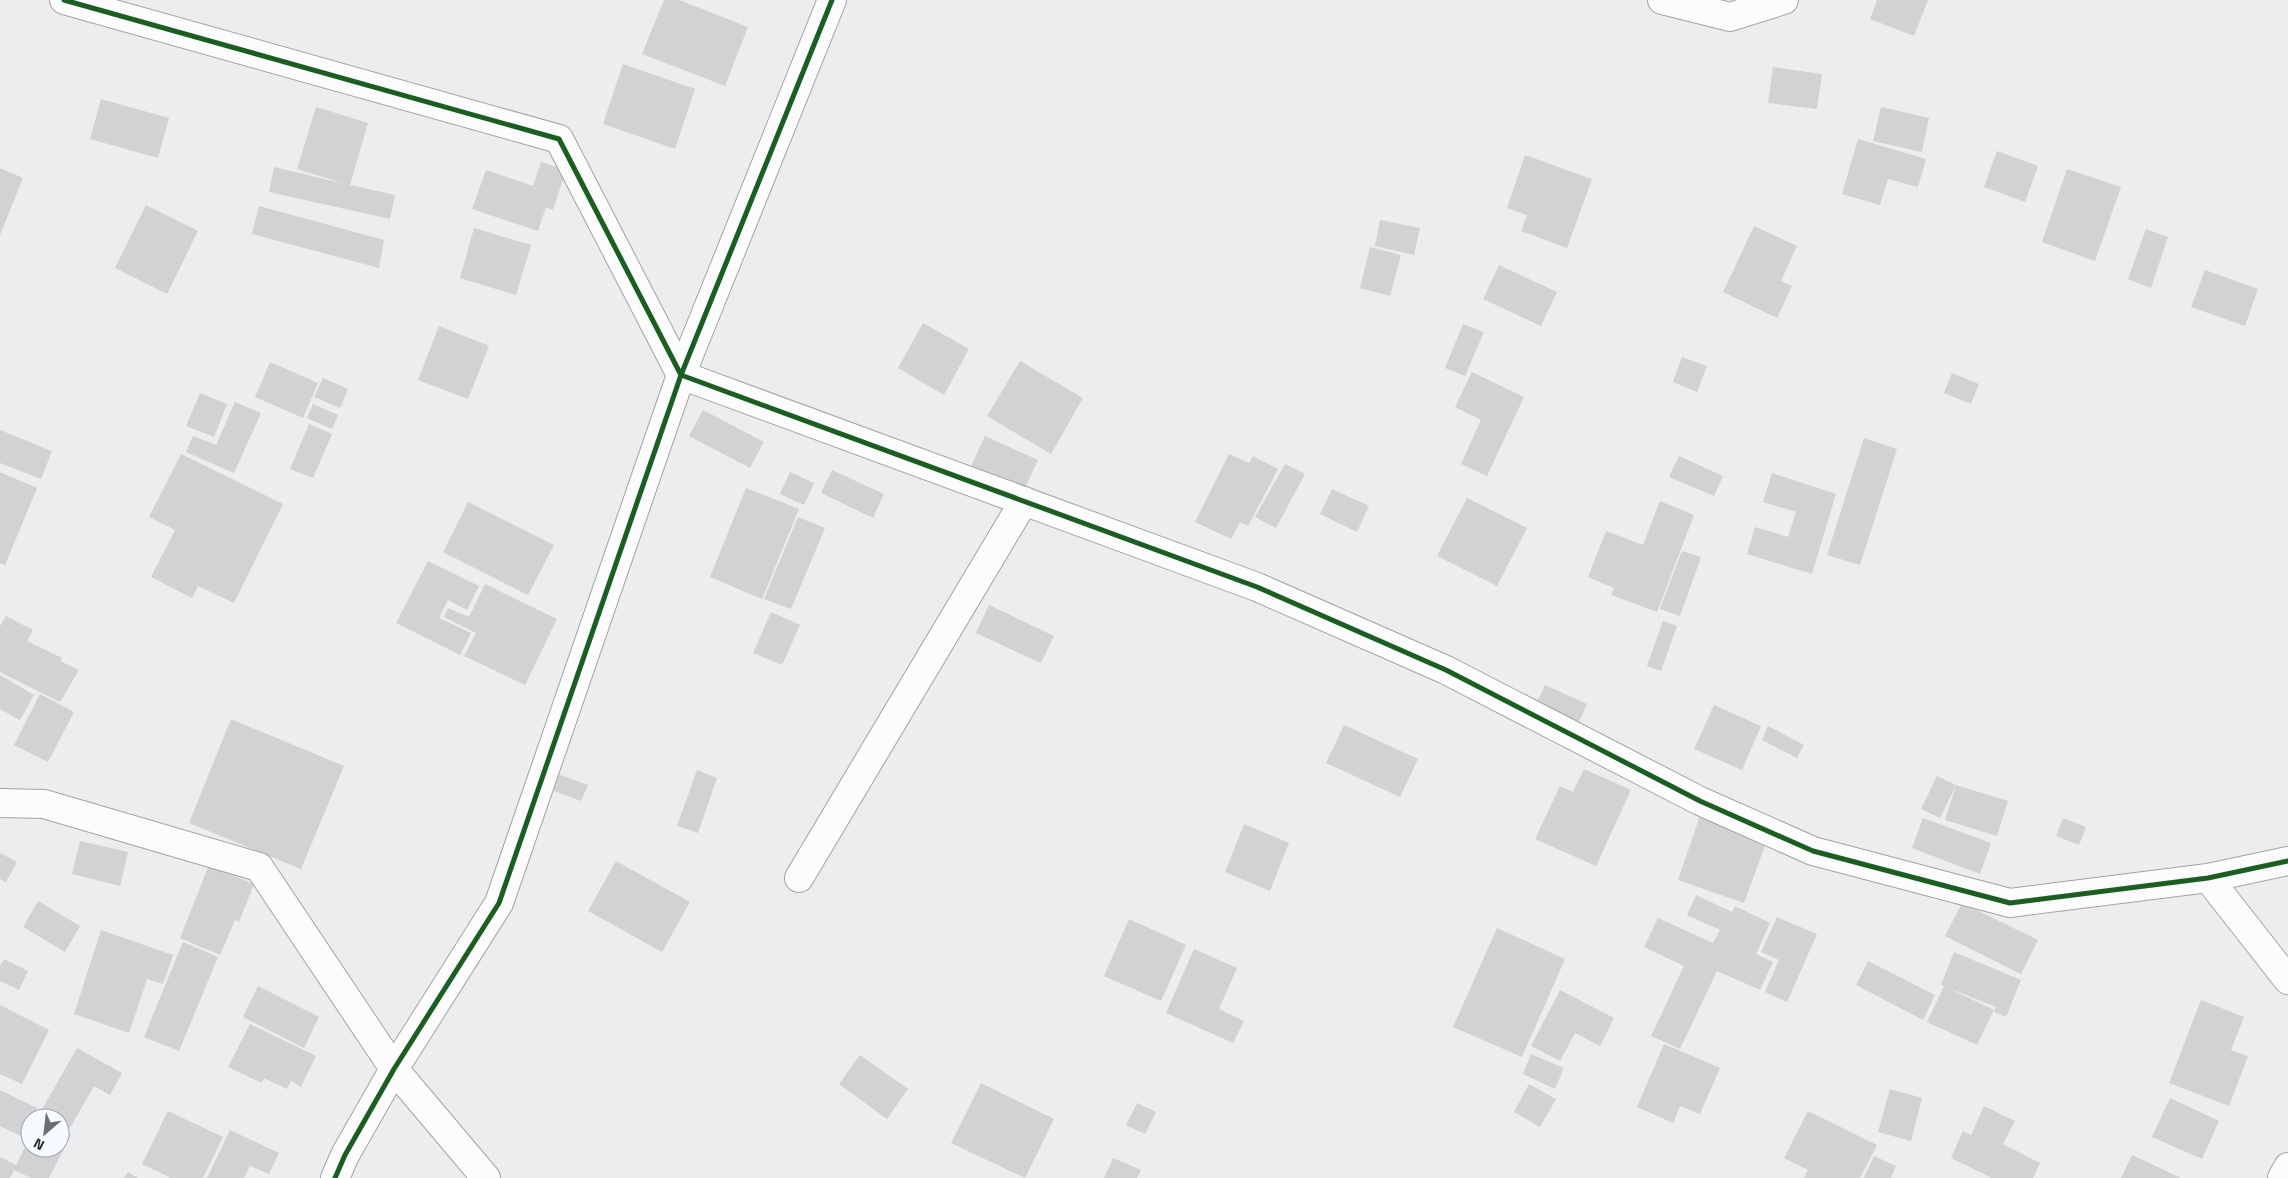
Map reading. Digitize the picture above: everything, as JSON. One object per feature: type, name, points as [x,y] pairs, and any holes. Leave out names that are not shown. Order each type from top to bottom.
[{"type":"street","points":[[64,0],[559,140],[681,375],[1257,587],[1446,670],[1700,801],[1813,851],[2010,903],[2208,878],[2288,861]]},
{"type":"street","points":[[335,1178],[345,1155],[394,1069],[499,903],[681,375],[832,0]]},
{"type":"street","points":[[1662,0],[1730,17],[1784,0]]},
{"type":"street","points":[[799,878],[1024,501]]},
{"type":"street","points":[[0,803],[44,804],[259,867],[394,1069],[486,1178]]},
{"type":"street","points":[[2208,878],[2288,980]]},
{"type":"street","points":[[2282,1178],[2288,1166]]},
{"type":"building","points":[[664,0],[679,0],[748,27],[725,86],[642,54]]},
{"type":"building","points":[[1877,0],[1928,0],[1914,36],[1870,19]]},
{"type":"building","points":[[623,64],[695,89],[675,149],[603,124]]},
{"type":"building","points":[[1773,67],[1822,74],[1817,109],[1768,103]]},
{"type":"building","points":[[101,99],[169,118],[158,158],[90,139]]},
{"type":"building","points":[[316,107],[368,123],[350,185],[395,195],[390,219],[269,192],[274,167],[345,184],[297,169]]},
{"type":"building","points":[[1881,107],[1929,118],[1922,152],[1873,141]]},
{"type":"building","points":[[1858,139],[1926,159],[1918,187],[1888,179],[1880,205],[1842,194]]},
{"type":"building","points":[[1997,151],[2038,166],[2025,202],[1984,187]]},
{"type":"building","points":[[1525,155],[1592,179],[1567,248],[1521,231],[1527,215],[1507,208]]},
{"type":"building","points":[[541,162],[566,170],[553,210],[546,207],[538,231],[472,209],[486,170],[533,186]]},
{"type":"building","points":[[0,168],[23,178],[0,235]]},
{"type":"building","points":[[2067,169],[2121,187],[2095,261],[2042,242]]},
{"type":"building","points":[[146,205],[198,231],[167,294],[115,268]]},
{"type":"building","points":[[259,206],[384,240],[379,268],[252,234]]},
{"type":"building","points":[[1380,220],[1420,228],[1414,255],[1375,246]]},
{"type":"building","points":[[1754,226],[1797,246],[1781,281],[1792,286],[1777,318],[1723,292]]},
{"type":"building","points":[[474,228],[531,245],[516,295],[460,278]]},
{"type":"building","points":[[2146,229],[2168,237],[2151,288],[2128,279]]},
{"type":"building","points":[[1370,247],[1401,255],[1390,296],[1360,288]]},
{"type":"building","points":[[1499,265],[1557,292],[1541,326],[1483,299]]},
{"type":"building","points":[[2205,270],[2258,289],[2245,326],[2191,307]]},
{"type":"building","points":[[923,323],[969,349],[944,395],[898,368]]},
{"type":"building","points":[[1463,324],[1484,332],[1465,376],[1445,368]]},
{"type":"building","points":[[439,326],[489,346],[468,399],[418,380]]},
{"type":"building","points":[[1682,357],[1707,366],[1697,392],[1673,382]]},
{"type":"building","points":[[1020,361],[1083,398],[1051,454],[987,416]]},
{"type":"building","points":[[270,362],[318,383],[303,418],[255,397]]},
{"type":"building","points":[[1472,372],[1524,397],[1487,476],[1461,464],[1481,420],[1455,407]]},
{"type":"building","points":[[1952,373],[1979,384],[1971,404],[1944,393]]},
{"type":"building","points":[[323,378],[348,389],[340,408],[314,397]]},
{"type":"building","points":[[200,393],[227,404],[214,437],[186,426]]},
{"type":"building","points":[[235,402],[261,413],[234,473],[186,452],[193,436],[216,445]]},
{"type":"building","points":[[313,404],[338,415],[332,429],[307,418]]},
{"type":"building","points":[[703,410],[764,442],[750,468],[689,436]]},
{"type":"building","points":[[309,424],[332,434],[313,478],[290,469]]},
{"type":"building","points":[[0,430],[52,451],[41,479],[0,463]]},
{"type":"building","points":[[985,436],[1038,460],[1021,497],[968,473]]},
{"type":"building","points":[[1864,438],[1897,449],[1860,565],[1827,555]]},
{"type":"building","points":[[181,454],[283,504],[234,603],[198,586],[192,598],[151,577],[175,530],[149,517]]},
{"type":"building","points":[[1229,454],[1249,463],[1253,456],[1278,469],[1248,526],[1240,522],[1231,539],[1195,522]]},
{"type":"building","points":[[1679,456],[1723,476],[1714,496],[1669,477]]},
{"type":"building","points":[[1285,464],[1305,474],[1276,528],[1255,517]]},
{"type":"building","points":[[832,470],[884,494],[873,518],[821,493]]},
{"type":"building","points":[[0,472],[37,488],[5,565],[0,563]]},
{"type":"building","points":[[790,472],[814,483],[804,505],[780,494]]},
{"type":"building","points":[[1772,473],[1836,494],[1812,574],[1747,554],[1755,527],[1788,537],[1796,512],[1763,502]]},
{"type":"building","points":[[746,488],[799,509],[762,599],[710,577]]},
{"type":"building","points":[[1332,489],[1369,506],[1357,532],[1320,514]]},
{"type":"building","points":[[1467,498],[1527,528],[1497,586],[1437,556]]},
{"type":"building","points":[[1660,501],[1694,515],[1657,612],[1611,595],[1614,588],[1588,577],[1606,531],[1643,545]]},
{"type":"building","points":[[468,502],[554,545],[528,595],[443,552]]},
{"type":"building","points":[[798,517],[825,528],[791,609],[764,599]]},
{"type":"building","points":[[1682,551],[1701,557],[1680,616],[1660,609]]},
{"type":"building","points":[[428,561],[479,586],[467,610],[448,600],[439,618],[471,633],[460,655],[396,623]]},
{"type":"building","points":[[485,584],[557,619],[525,685],[464,656],[476,633],[444,617],[448,608],[469,617]]},
{"type":"building","points":[[989,605],[1054,636],[1041,663],[976,633]]},
{"type":"building","points":[[771,612],[800,625],[782,665],[753,653]]},
{"type":"building","points":[[6,616],[33,630],[27,641],[62,658],[60,661],[79,670],[60,702],[0,672],[0,626]]},
{"type":"building","points":[[1663,621],[1677,626],[1661,671],[1647,666]]},
{"type":"building","points":[[0,675],[34,695],[20,720],[0,709]]},
{"type":"building","points":[[1545,685],[1587,704],[1578,724],[1536,704]]},
{"type":"building","points":[[40,694],[74,712],[48,762],[14,745]]},
{"type":"building","points":[[1714,705],[1761,726],[1742,770],[1694,749]]},
{"type":"building","points":[[231,719],[344,766],[301,869],[189,823]]},
{"type":"building","points":[[1344,725],[1418,759],[1400,797],[1326,763]]},
{"type":"building","points":[[1768,726],[1804,745],[1797,758],[1762,740]]},
{"type":"building","points":[[1584,769],[1631,790],[1596,866],[1535,839],[1560,786],[1573,792]]},
{"type":"building","points":[[697,770],[717,778],[698,833],[677,826]]},
{"type":"building","points":[[555,773],[588,785],[581,801],[549,789]]},
{"type":"building","points":[[1937,776],[1956,785],[1940,818],[1921,809]]},
{"type":"building","points":[[1956,785],[2008,801],[1997,836],[1945,820]]},
{"type":"building","points":[[1701,813],[1768,837],[1744,903],[1678,880]]},
{"type":"building","points":[[1923,818],[1991,843],[1980,874],[1912,848]]},
{"type":"building","points":[[2063,818],[2086,827],[2079,845],[2056,836]]},
{"type":"building","points":[[1244,824],[1289,843],[1270,891],[1225,872]]},
{"type":"building","points":[[80,841],[128,852],[120,886],[72,874]]},
{"type":"building","points":[[0,853],[17,862],[6,882],[0,879]]},
{"type":"building","points":[[616,861],[690,902],[662,952],[588,911]]},
{"type":"building","points":[[209,865],[254,884],[239,922],[235,920],[220,955],[180,938]]},
{"type":"building","points":[[1696,895],[1732,912],[1735,906],[1770,923],[1756,954],[1773,962],[1760,990],[1717,971],[1680,1049],[1651,1036],[1684,966],[1644,947],[1658,918],[1713,943],[1720,930],[1687,915]]},
{"type":"building","points":[[38,901],[80,926],[65,952],[23,927]]},
{"type":"building","points":[[1962,903],[2038,940],[2021,974],[1945,936]]},
{"type":"building","points":[[1777,917],[1817,934],[1787,1002],[1765,992],[1779,960],[1761,952]]},
{"type":"building","points":[[1129,919],[1186,945],[1161,1001],[1104,976]]},
{"type":"building","points":[[1497,928],[1565,959],[1522,1057],[1453,1027]]},
{"type":"building","points":[[101,930],[173,955],[163,984],[147,979],[129,1033],[74,1014]]},
{"type":"building","points":[[183,942],[218,957],[179,1051],[144,1037]]},
{"type":"building","points":[[1194,949],[1237,968],[1219,1009],[1244,1021],[1233,1043],[1166,1013]]},
{"type":"building","points":[[1954,952],[2021,980],[2006,1017],[1994,1012],[1996,1007],[1946,987],[1994,1010],[1977,1045],[1927,1022],[1944,986],[1941,985]]},
{"type":"building","points":[[4,959],[28,971],[19,990],[0,981],[0,966]]},
{"type":"building","points":[[1868,961],[1935,995],[1923,1020],[1856,985]]},
{"type":"building","points":[[258,986],[319,1017],[304,1048],[243,1017]]},
{"type":"building","points":[[1560,990],[1614,1018],[1600,1046],[1575,1033],[1560,1061],[1531,1046]]},
{"type":"building","points":[[2201,1000],[2244,1017],[2231,1050],[2248,1056],[2229,1106],[2169,1083]]},
{"type":"building","points":[[0,1005],[49,1030],[22,1084],[0,1074]]},
{"type":"building","points":[[250,1024],[316,1056],[301,1087],[291,1081],[287,1089],[264,1078],[262,1083],[228,1067]]},
{"type":"building","points":[[1664,1044],[1720,1068],[1700,1114],[1680,1106],[1673,1123],[1637,1107]]},
{"type":"building","points":[[77,1048],[122,1073],[110,1095],[94,1086],[70,1128],[70,1108],[43,1108]]},
{"type":"building","points":[[1531,1054],[1564,1068],[1555,1089],[1523,1074]]},
{"type":"building","points":[[860,1055],[908,1089],[887,1119],[839,1084]]},
{"type":"building","points":[[981,1083],[1054,1119],[1025,1178],[951,1143]]},
{"type":"building","points":[[1529,1084],[1556,1099],[1540,1127],[1514,1112]]},
{"type":"building","points":[[1890,1089],[1922,1098],[1911,1141],[1878,1132]]},
{"type":"building","points":[[0,1090],[37,1108],[20,1108],[20,1136],[0,1126]]},
{"type":"building","points":[[2170,1098],[2219,1121],[2202,1159],[2152,1137]]},
{"type":"building","points":[[1137,1103],[1156,1112],[1145,1134],[1126,1125]]},
{"type":"building","points":[[1984,1106],[2015,1121],[2003,1144],[2040,1163],[2033,1178],[1992,1178],[1951,1158],[1963,1131],[1971,1135]]},
{"type":"building","points":[[168,1111],[223,1137],[203,1178],[171,1178],[142,1164]]},
{"type":"building","points":[[1808,1111],[1877,1145],[1860,1178],[1804,1178],[1808,1170],[1784,1158]]},
{"type":"building","points":[[230,1130],[279,1153],[269,1174],[250,1166],[244,1178],[207,1178]]},
{"type":"building","points":[[2132,1155],[2181,1178],[2121,1178]]},
{"type":"building","points":[[1874,1156],[1896,1166],[1891,1178],[1864,1178]]},
{"type":"building","points":[[0,1157],[16,1165],[20,1157],[59,1158],[49,1178],[31,1178],[14,1170],[10,1178],[0,1178]]},
{"type":"building","points":[[1113,1158],[1141,1170],[1137,1178],[1104,1178]]},
{"type":"building","points":[[128,1172],[138,1178],[124,1178]]},
{"type":"cycle path","points":[[64,0],[559,139],[681,375],[1257,587],[1446,670],[1700,801],[1813,851],[2010,903],[2208,878],[2288,861]]},
{"type":"cycle path","points":[[335,1178],[345,1155],[394,1069],[499,903],[681,375],[832,0]]}]
